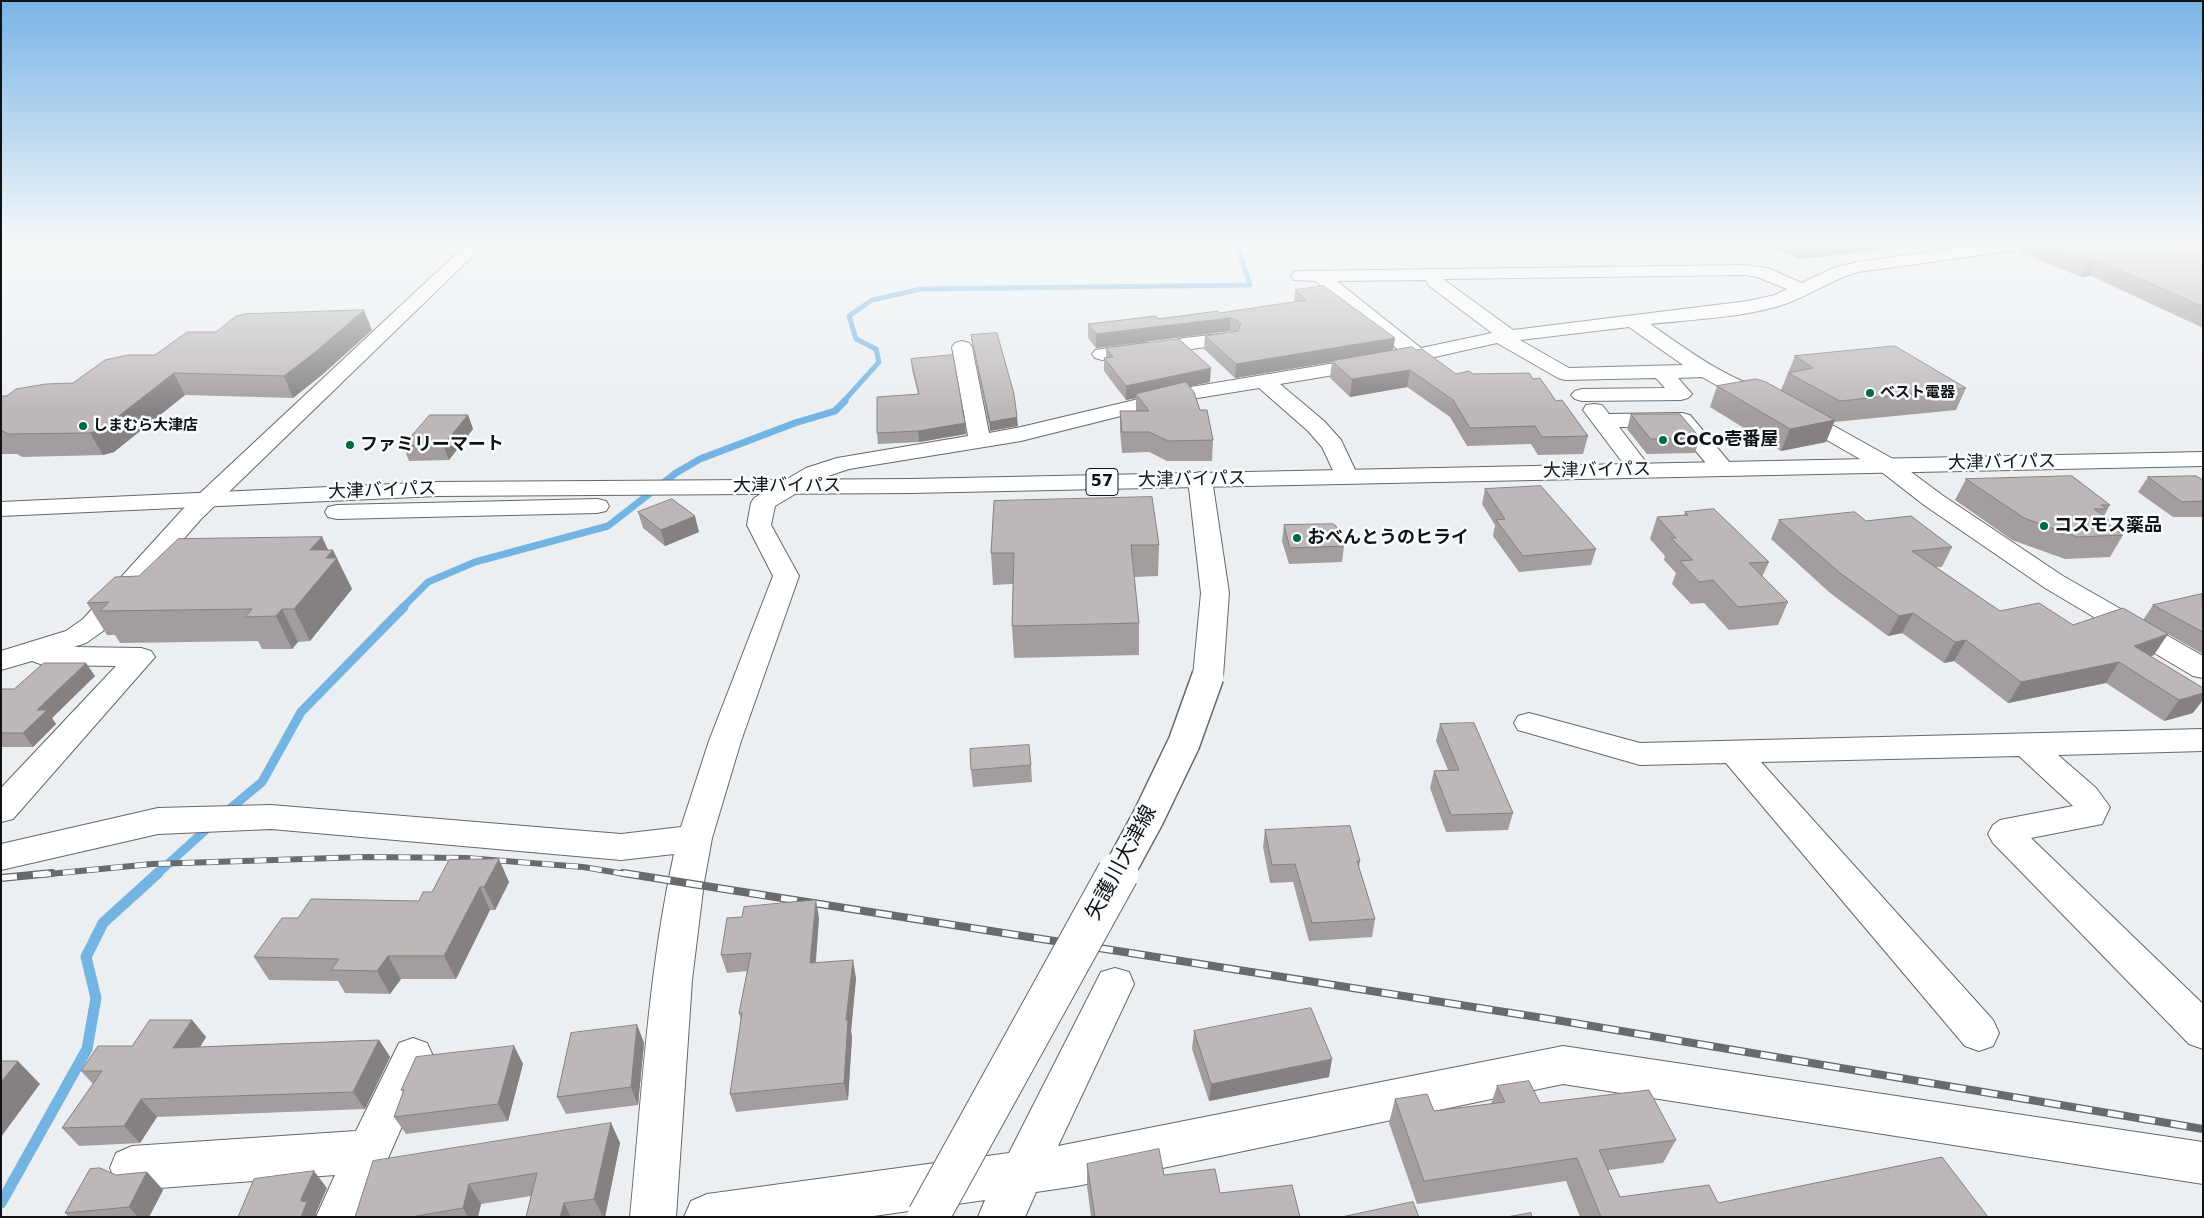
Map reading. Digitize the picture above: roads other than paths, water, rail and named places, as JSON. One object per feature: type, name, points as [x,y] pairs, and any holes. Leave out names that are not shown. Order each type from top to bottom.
[{"type":"main road","points":[[10,658],[76,637],[93,625],[200,507],[420,299]]},
{"type":"main road","points":[[1348,299],[1416,354]]},
{"type":"main road","points":[[1457,299],[1505,336],[1565,374],[1640,470]]},
{"type":"main road","points":[[653,1217],[673,980],[686,882],[695,838],[725,741],[786,576],[759,525],[763,503],[814,473],[845,463],[1021,434],[1125,408],[1229,386],[1416,354],[1505,336],[1748,306],[1781,299]]},
{"type":"main road","points":[[1631,320],[1707,371],[1755,395],[1766,396],[1897,473],[2054,582],[2203,669]]},
{"type":"main road","points":[[1102,354],[1230,338]]},
{"type":"main road","points":[[1184,344],[1229,386]]},
{"type":"main road","points":[[962,347],[980,442]]},
{"type":"main road","points":[[1565,374],[1707,371]]},
{"type":"main road","points":[[1582,395],[1681,394],[1662,372]]},
{"type":"main road","points":[[1262,380],[1316,426],[1332,445],[1346,476]]},
{"type":"main road","points":[[1602,421],[1682,420],[1724,469]]},
{"type":"main road","name":"大津バイパス","points":[[1,509],[763,503],[1202,488],[1897,473],[2203,459]]},
{"type":"main road","name":"大津バイパス","points":[[1,524],[437,489],[792,486],[1202,488],[1346,476],[1724,469],[1897,473],[2203,475]]},
{"type":"main road","name":"矢護川大津線","points":[[928,1217],[1148,818],[1184,742],[1208,676],[1215,593],[1202,488]]},
{"type":"main road","points":[[1,810],[141,657],[10,658]]},
{"type":"main road","points":[[1529,723],[1640,754],[2203,740]]},
{"type":"main road","points":[[2027,745],[2084,796],[2093,807],[2090,815],[2012,829],[2005,834],[2203,1031]]},
{"type":"main road","points":[[1736,753],[1978,1033]]},
{"type":"main road","points":[[1,858],[158,822],[271,817],[621,848],[695,838]]},
{"type":"main road","points":[[1001,1217],[1115,984]]},
{"type":"main road","points":[[339,1217],[413,1056]]},
{"type":"main road","points":[[707,1217],[1077,1165],[1563,1065],[2203,1163]]},
{"type":"main road","points":[[132,1168],[369,1151]]},
{"type":"waterway","points":[[843,402],[879,362],[876,349],[856,339],[849,316],[872,300],[877,299]]},
{"type":"waterway","points":[[402,608],[428,582],[475,562],[608,526],[676,473],[700,459],[795,423],[835,411],[845,401]]},
{"type":"waterway","points":[[226,812],[262,782],[301,712],[404,607]]},
{"type":"waterway","points":[[156,875],[210,826]]},
{"type":"waterway","points":[[1,1203],[87,1049],[96,998],[86,957],[103,923],[158,873]]},
{"type":"railway","points":[[39,875],[152,864],[365,857],[466,858],[583,867],[631,875]]},
{"type":"railway","points":[[1,878],[52,873]]},
{"type":"railway","points":[[623,873],[1562,1021],[2203,1129]]},
{"type":"place","name":"ベスト電器","points":[[1870,393]]},
{"type":"place","name":"しまむら大津店","points":[[83,426]]},
{"type":"place","name":"CoCo壱番屋","points":[[1663,440]]},
{"type":"place","name":"ファミリーマート","points":[[350,445]]},
{"type":"place","name":"コスモス薬品","points":[[2044,526]]},
{"type":"place","name":"おべんとうのヒライ","points":[[1297,538]]}]
